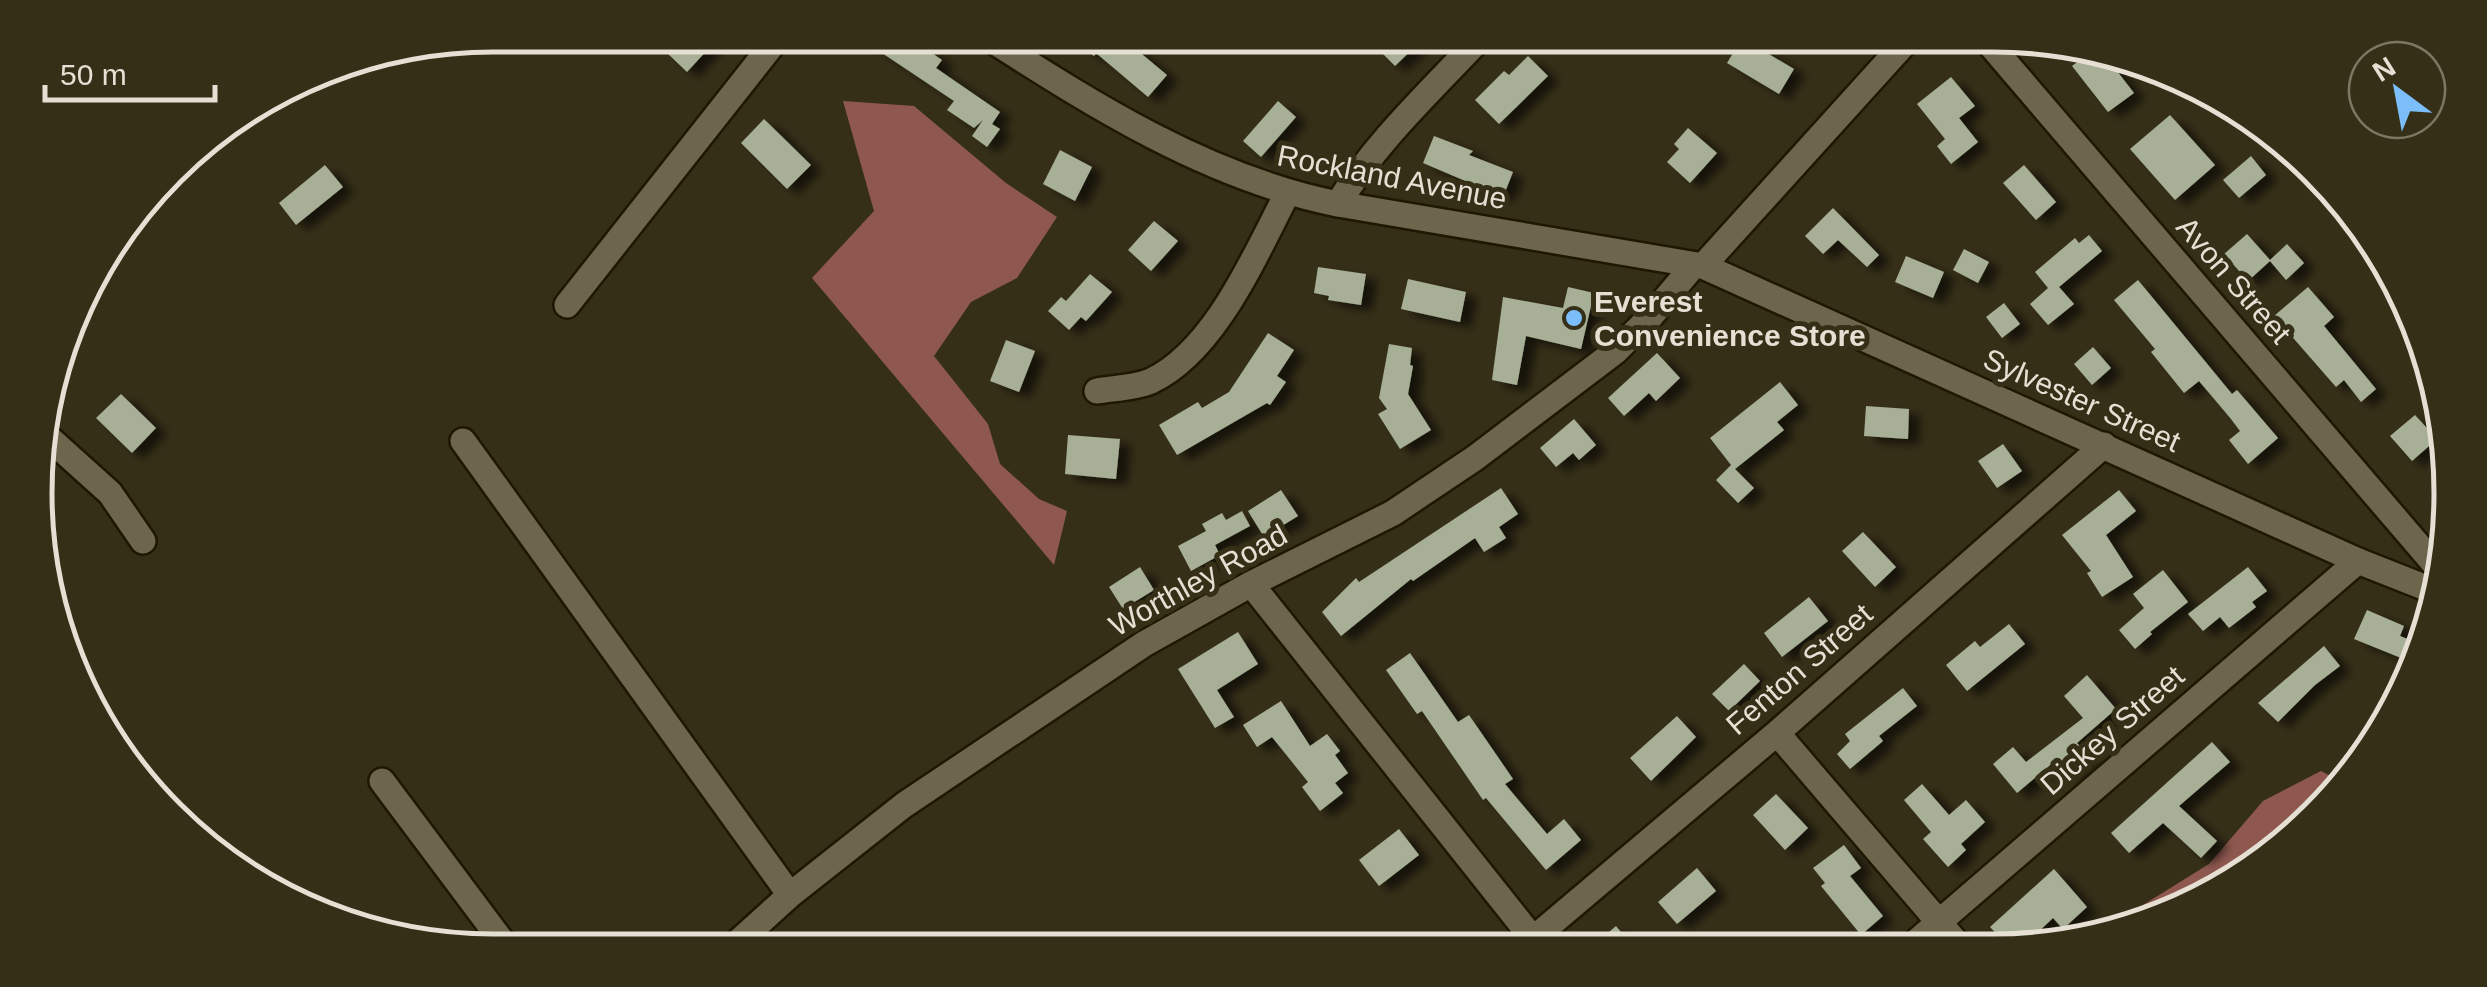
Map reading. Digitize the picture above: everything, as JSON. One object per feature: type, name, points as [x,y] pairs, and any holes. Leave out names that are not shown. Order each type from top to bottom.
[{"type":"street","points":[[566,304],[766,52]]},
{"type":"street","name":"Rockland Avenue","points":[[1011,52],[1092,104],[1226,172],[1288,194],[1699,265]]},
{"type":"street","points":[[1338,204],[1379,148],[1467,52]]},
{"type":"street","name":"Worthley Road","points":[[748,934],[790,895],[904,805],[1144,644],[1392,513],[1474,458],[1616,351],[1896,52]]},
{"type":"street","name":"Avon Street","points":[[1997,52],[2430,558]]},
{"type":"street","points":[[1097,391],[1146,384],[1174,368],[1194,350],[1253,259],[1288,194]]},
{"type":"street","name":"Sylvester Street","points":[[1699,265],[2424,587]]},
{"type":"street","points":[[463,441],[790,895]]},
{"type":"street","points":[[55,443],[110,492],[143,541]]},
{"type":"street","name":"Fenton Street","points":[[1548,934],[2104,445]]},
{"type":"street","name":"Dickey Street","points":[[1925,934],[2358,561]]},
{"type":"street","points":[[1252,584],[1529,934]]},
{"type":"street","points":[[1776,732],[1949,934]]},
{"type":"street","points":[[382,782],[496,934]]},
{"type":"shaded area","points":[[843,101],[914,106],[1006,183],[1057,217],[1017,278],[971,302],[934,356],[988,424],[1000,464],[1039,499],[1067,511],[1054,565],[812,278],[874,211]]},
{"type":"shaded area","points":[[2321,771],[2331,776],[2284,825],[2239,860],[2189,889],[2139,909],[2209,864],[2263,801]]},
{"type":"building","points":[[666,52],[705,52],[687,72]]},
{"type":"building","points":[[880,52],[930,52],[942,60],[936,68],[1000,112],[992,124],[1000,129],[987,147],[972,136],[983,120],[974,128],[947,110],[954,101]]},
{"type":"building","points":[[1089,52],[1139,52],[1167,75],[1148,97],[1096,53],[1094,56]]},
{"type":"building","points":[[1381,52],[1409,52],[1395,66]]},
{"type":"building","points":[[1734,52],[1765,52],[1794,69],[1779,94],[1727,63]]},
{"type":"building","points":[[1528,56],[1548,76],[1499,124],[1475,100],[1504,71],[1509,75]]},
{"type":"building","points":[[2079,61],[2117,71],[2134,93],[2108,112],[2072,66]]},
{"type":"building","points":[[1951,77],[1975,106],[1959,118],[1978,142],[1951,164],[1937,146],[1945,139],[1917,104]]},
{"type":"building","points":[[1278,101],[1296,117],[1261,157],[1243,141]]},
{"type":"building","points":[[2170,115],[2215,165],[2175,200],[2130,149]]},
{"type":"building","points":[[764,119],[811,165],[787,189],[741,143]]},
{"type":"building","points":[[1688,128],[1717,153],[1690,183],[1667,162],[1679,149],[1674,144]]},
{"type":"building","points":[[1434,136],[1513,172],[1503,197],[1423,163]]},
{"type":"building","points":[[1060,150],[1092,167],[1075,201],[1043,184]]},
{"type":"building","points":[[2251,156],[2266,175],[2239,198],[2223,180]]},
{"type":"building","points":[[325,165],[343,187],[296,225],[279,203]]},
{"type":"building","points":[[2024,165],[2056,202],[2036,220],[2003,183]]},
{"type":"building","points":[[1833,208],[1879,255],[1867,267],[1838,240],[1823,254],[1805,236]]},
{"type":"building","points":[[1154,221],[1178,241],[1151,271],[1128,250]]},
{"type":"building","points":[[2247,234],[2270,260],[2287,244],[2304,263],[2286,280],[2270,261],[2248,281],[2224,254]]},
{"type":"building","points":[[2089,235],[2102,251],[2059,287],[2074,304],[2048,325],[2030,304],[2048,288],[2035,272],[2075,238],[2079,243]]},
{"type":"building","points":[[1964,249],[1989,262],[1978,283],[1953,270]]},
{"type":"building","points":[[1906,256],[1944,272],[1933,298],[1895,282]]},
{"type":"building","points":[[1318,267],[1366,274],[1361,305],[1328,300],[1329,296],[1314,293]]},
{"type":"building","points":[[1090,274],[1112,292],[1086,321],[1081,317],[1069,330],[1048,311],[1061,297],[1066,301]]},
{"type":"building","points":[[1408,279],[1466,292],[1460,322],[1401,309]]},
{"type":"building","points":[[2138,280],[2232,394],[2237,390],[2278,438],[2248,464],[2229,440],[2240,431],[2231,419],[2199,381],[2184,393],[2151,352],[2155,349],[2114,300]]},
{"type":"building","points":[[1568,287],[1594,293],[1581,349],[1526,336],[1517,385],[1492,380],[1503,297],[1563,308]]},
{"type":"building","points":[[2308,287],[2334,317],[2324,326],[2376,389],[2361,402],[2344,380],[2336,387],[2274,316]]},
{"type":"building","points":[[2004,303],[2020,324],[2002,338],[1986,317]]},
{"type":"building","points":[[1268,333],[1294,350],[1277,376],[1286,382],[1270,405],[1267,403],[1177,455],[1159,425],[1198,402],[1202,408],[1229,392]]},
{"type":"building","points":[[1006,340],[1035,351],[1019,392],[990,381]]},
{"type":"building","points":[[1389,344],[1412,348],[1408,394],[1431,430],[1400,449],[1378,414],[1387,409],[1379,398]]},
{"type":"building","points":[[2093,347],[2111,368],[2092,385],[2074,364]]},
{"type":"building","points":[[1657,353],[1680,378],[1656,401],[1649,393],[1624,416],[1608,398]]},
{"type":"building","points":[[1780,382],[1798,405],[1777,422],[1784,430],[1735,469],[1754,488],[1738,503],[1716,480],[1731,465],[1710,438]]},
{"type":"building","points":[[121,394],[156,428],[132,453],[96,418]]},
{"type":"building","points":[[1866,406],[1909,409],[1908,439],[1864,436]]},
{"type":"building","points":[[2415,415],[2430,432],[2432,444],[2412,461],[2390,436]]},
{"type":"building","points":[[1574,419],[1596,445],[1579,460],[1573,453],[1556,467],[1540,448]]},
{"type":"building","points":[[1068,435],[1120,439],[1116,479],[1065,474]]},
{"type":"building","points":[[2003,444],[2022,471],[1997,488],[1978,461]]},
{"type":"building","points":[[1501,488],[1518,514],[1499,527],[1506,538],[1484,552],[1475,538],[1411,579],[1341,636],[1322,612],[1356,578],[1359,582]]},
{"type":"building","points":[[1281,490],[1298,516],[1264,537],[1248,511]]},
{"type":"building","points":[[2119,490],[2136,511],[2106,535],[2133,577],[2102,597],[2087,573],[2091,571],[2062,535]]},
{"type":"building","points":[[1242,511],[1250,526],[1215,545],[1220,555],[1191,571],[1178,546],[1206,531],[1202,524],[1222,513],[1226,520]]},
{"type":"building","points":[[1863,532],[1896,567],[1875,587],[1842,551]]},
{"type":"building","points":[[1140,567],[1154,590],[1123,609],[1109,587]]},
{"type":"building","points":[[2248,567],[2267,591],[2252,602],[2256,607],[2229,628],[2220,617],[2203,631],[2188,614]]},
{"type":"building","points":[[2163,570],[2188,602],[2135,649],[2119,630],[2144,608],[2133,594]]},
{"type":"building","points":[[1809,597],[1828,621],[1782,657],[1764,633]]},
{"type":"building","points":[[2367,610],[2404,626],[2400,636],[2409,640],[2402,658],[2354,639]]},
{"type":"building","points":[[2009,624],[2025,644],[1967,691],[1946,665],[1975,641],[1980,647]]},
{"type":"building","points":[[1238,632],[1258,664],[1217,690],[1234,717],[1215,728],[1178,669]]},
{"type":"building","points":[[2324,646],[2340,666],[2278,722],[2258,703]]},
{"type":"building","points":[[1410,653],[1458,722],[1469,715],[1513,779],[1505,784],[1547,834],[1564,819],[1581,840],[1546,870],[1486,798],[1483,800],[1422,711],[1417,714],[1386,670]]},
{"type":"building","points":[[1744,664],[1760,681],[1729,711],[1712,694]]},
{"type":"building","points":[[2087,675],[2116,709],[2077,743],[2088,756],[2066,774],[2055,761],[2017,793],[1993,764],[2013,747],[2026,762],[2083,718],[2064,696]]},
{"type":"building","points":[[1903,688],[1917,706],[1879,736],[1883,741],[1850,769],[1837,754],[1850,741],[1845,734]]},
{"type":"building","points":[[1281,701],[1310,746],[1327,734],[1340,751],[1335,755],[1348,773],[1335,783],[1343,793],[1320,811],[1302,787],[1308,782],[1272,737],[1257,747],[1243,725]]},
{"type":"building","points":[[1677,716],[1696,737],[1651,781],[1630,758]]},
{"type":"building","points":[[2212,742],[2230,762],[2179,806],[2217,841],[2201,858],[2163,823],[2129,853],[2111,833]]},
{"type":"building","points":[[1922,784],[1949,815],[1966,800],[1985,822],[1961,844],[1966,850],[1948,867],[1923,839],[1931,832],[1904,800]]},
{"type":"building","points":[[1776,794],[1808,828],[1785,850],[1753,815]]},
{"type":"building","points":[[1399,829],[1419,855],[1379,886],[1359,860]]},
{"type":"building","points":[[1844,845],[1861,868],[1850,876],[1883,916],[1860,934],[1821,886],[1825,883],[1813,868]]},
{"type":"building","points":[[1697,868],[1716,891],[1677,924],[1658,902]]},
{"type":"building","points":[[2054,869],[2087,907],[2063,929],[2053,918],[2038,932],[1997,934],[1990,927]]},
{"type":"building","points":[[1616,926],[1623,934],[1607,934]]},
{"type":"place","name":"Everest Convenience Store","points":[[1574,318]]}]
